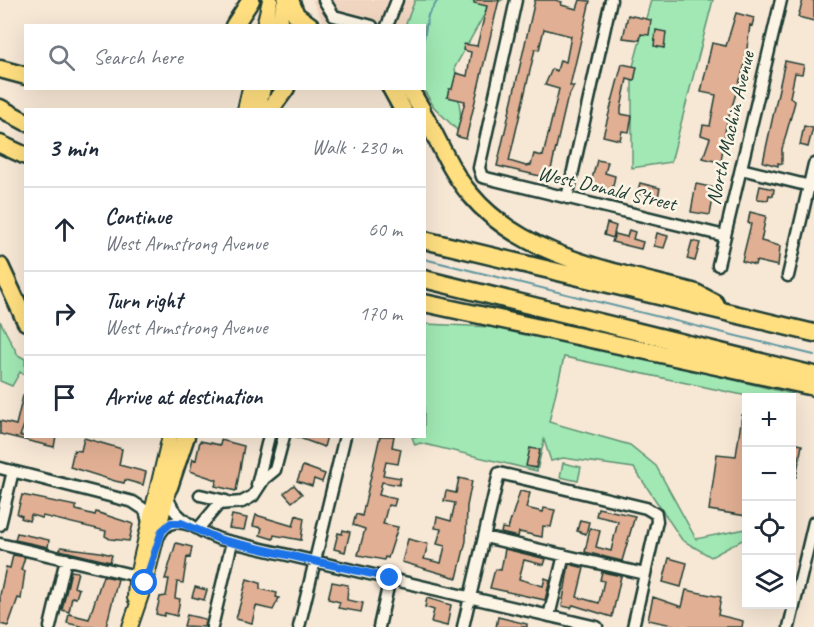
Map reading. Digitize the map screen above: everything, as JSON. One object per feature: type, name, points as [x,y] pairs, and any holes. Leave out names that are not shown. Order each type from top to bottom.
[{"type":"highway","points":[[235,24],[251,0]]},
{"type":"highway","points":[[290,0],[296,15],[308,24]]},
{"type":"highway","points":[[0,69],[24,75]]},
{"type":"highway","points":[[271,108],[285,90]]},
{"type":"highway","points":[[392,90],[402,108]]},
{"type":"highway","points":[[410,90],[421,108]]},
{"type":"highway","points":[[0,108],[24,121]]},
{"type":"highway","points":[[426,118],[468,192],[491,216],[514,232],[571,258],[696,293],[737,314]]},
{"type":"highway","points":[[0,144],[24,155]]},
{"type":"highway","points":[[426,240],[814,333]]},
{"type":"highway","points":[[0,266],[24,318]]},
{"type":"highway","points":[[426,281],[814,375]]},
{"type":"highway","points":[[426,303],[814,387]]},
{"type":"highway","points":[[168,489],[183,438]]},
{"type":"main road","points":[[264,24],[270,0]]},
{"type":"main road","points":[[279,24],[285,0]]},
{"type":"main road","points":[[246,108],[250,90]]},
{"type":"main road","points":[[258,108],[263,90]]},
{"type":"main road","points":[[134,612],[136,576],[169,438]]},
{"type":"main road","points":[[130,627],[168,489]]},
{"type":"street","points":[[324,0],[334,16],[364,24]]},
{"type":"street","name":"West Donald Street","points":[[516,0],[479,165],[480,176],[487,180],[725,236]]},
{"type":"street","points":[[567,198],[611,0]]},
{"type":"street","name":"North Machin Avenue","points":[[718,266],[781,0]]},
{"type":"street","points":[[388,24],[396,3]]},
{"type":"street","points":[[788,276],[811,186],[814,164]]},
{"type":"street","points":[[741,169],[811,186]]},
{"type":"street","points":[[256,491],[269,438]]},
{"type":"street","points":[[200,495],[244,502],[274,470],[283,438]]},
{"type":"street","points":[[299,627],[345,438]]},
{"type":"street","points":[[0,468],[119,498],[142,507],[148,522]]},
{"type":"street","points":[[0,525],[13,471]]},
{"type":"street","points":[[463,627],[499,473],[646,508],[656,514],[657,520],[633,627]]},
{"type":"street","points":[[168,489],[168,500],[173,510],[198,529]]},
{"type":"street","points":[[198,529],[214,508],[228,501]]},
{"type":"street","points":[[151,556],[166,525],[178,522],[232,542],[597,627]]},
{"type":"street","points":[[789,627],[814,522]]},
{"type":"street","points":[[484,537],[645,574]]},
{"type":"street","points":[[212,627],[232,542]]},
{"type":"street","points":[[0,544],[136,576]]},
{"type":"street","points":[[549,616],[564,555]]},
{"type":"street","points":[[50,627],[66,559]]},
{"type":"street","points":[[379,627],[390,578]]},
{"type":"shaded area","points":[[312,0],[415,0],[406,24],[329,24],[323,22]]},
{"type":"green space","points":[[415,0],[502,0],[488,8],[455,67],[463,136],[434,107],[424,90],[426,90],[426,24],[406,24]]},
{"type":"green space","points":[[651,0],[713,0],[671,162],[632,168],[632,70]]},
{"type":"green space","points":[[0,321],[18,355],[24,358],[24,374],[20,372],[12,386],[0,381]]},
{"type":"green space","points":[[426,324],[515,328],[789,393],[742,393],[742,395],[564,357],[549,422],[630,445],[656,466],[696,539],[742,530],[742,540],[711,557],[682,540],[634,468],[563,458],[551,461],[544,440],[537,471],[420,443],[415,445],[412,438],[426,438]]},
{"type":"green space","points":[[563,463],[581,467],[578,481],[560,477]]},
{"type":"building","points":[[474,0],[499,0],[466,139],[456,136],[465,101],[447,97],[449,89],[452,89],[456,73],[467,76],[471,52],[463,50],[464,44],[477,46],[487,6],[474,3]]},
{"type":"building","points":[[535,0],[555,0],[562,2],[561,5],[577,9],[580,0],[590,1],[570,86],[574,86],[567,100],[549,178],[497,166]],"holes":[[[544,29],[571,36],[566,62],[560,60],[557,71],[552,69],[545,85],[559,89],[543,156],[534,154],[531,165],[526,166],[509,161],[535,49],[539,50]]]},
{"type":"building","points":[[803,0],[814,0],[814,21],[798,17]]},
{"type":"building","points":[[736,13],[754,18],[752,26],[750,25],[745,64],[726,126],[721,162],[718,162],[703,158],[710,138],[701,135],[703,125],[710,126],[716,95],[701,92],[712,43],[726,46]]},
{"type":"building","points":[[628,15],[651,20],[649,35],[641,34],[640,40],[623,38]]},
{"type":"building","points":[[656,30],[666,32],[664,48],[654,46]]},
{"type":"building","points":[[785,61],[804,65],[802,74],[795,73],[790,97],[795,102],[782,149],[782,164],[778,163],[778,166],[763,162]]},
{"type":"building","points":[[622,64],[637,67],[634,81],[627,79],[621,114],[632,116],[629,132],[622,131],[620,140],[603,136]]},
{"type":"building","points":[[804,126],[813,128],[808,147],[800,145]]},
{"type":"building","points":[[597,160],[608,162],[605,173],[615,176],[612,191],[589,190]]},
{"type":"building","points":[[640,183],[660,188],[658,197],[637,194]]},
{"type":"building","points":[[696,184],[715,188],[710,215],[691,212]]},
{"type":"building","points":[[760,186],[774,189],[773,196],[769,195],[768,200],[757,199]]},
{"type":"building","points":[[750,212],[766,216],[761,241],[780,246],[778,266],[756,261],[755,265],[742,261],[751,224],[748,223]]},
{"type":"building","points":[[607,223],[616,226],[613,238],[604,235]]},
{"type":"building","points":[[629,230],[635,232],[633,239],[643,242],[641,249],[612,242],[615,234],[627,237]]},
{"type":"building","points":[[657,233],[668,236],[664,248],[654,246]]},
{"type":"building","points":[[692,241],[700,243],[695,261],[687,259]]},
{"type":"building","points":[[24,396],[24,425],[20,436],[56,438],[54,447],[0,434],[0,421],[16,425]]},
{"type":"building","points":[[742,415],[742,515],[709,510],[717,454],[736,456]]},
{"type":"building","points":[[84,438],[122,449],[119,465],[146,472],[143,485],[125,480],[124,483],[115,481],[70,467],[74,450],[81,451]]},
{"type":"building","points":[[299,438],[326,438],[324,447]]},
{"type":"building","points":[[380,438],[394,438],[392,447],[401,449],[398,464],[386,462],[383,475],[401,478],[399,485],[382,482],[379,495],[396,499],[394,506],[388,505],[383,524],[398,527],[388,558],[385,557],[384,560],[358,555],[365,529],[353,525],[356,514],[362,516]]},
{"type":"building","points":[[221,440],[244,446],[236,491],[215,486],[217,480],[190,471],[193,459],[196,460],[200,441],[220,445]]},
{"type":"building","points":[[796,444],[802,445],[796,477]]},
{"type":"building","points":[[530,448],[540,450],[536,468],[526,466]]},
{"type":"building","points":[[303,466],[325,474],[322,482],[314,479],[312,486],[297,481]]},
{"type":"building","points":[[459,478],[472,481],[467,506],[466,541],[457,578],[402,562],[408,539],[428,544],[424,559],[441,563],[445,546],[437,544],[441,529],[435,528],[437,517],[451,521],[455,503],[444,501],[446,491],[456,493]]},
{"type":"building","points":[[294,485],[302,494],[292,502],[284,493]]},
{"type":"building","points":[[520,491],[530,493],[526,508],[543,512],[544,508],[555,510],[551,527],[543,526],[542,537],[519,532],[518,537],[501,533],[502,528],[508,529]]},
{"type":"building","points":[[22,495],[76,506],[76,510],[95,515],[96,512],[133,524],[129,541],[110,539],[105,536],[106,531],[43,516],[42,518],[31,515],[29,521],[21,518],[22,516],[17,514]]},
{"type":"building","points":[[598,508],[635,516],[622,561],[585,552],[590,528],[600,531],[596,547],[611,551],[618,521],[596,516]]},
{"type":"building","points":[[232,515],[247,518],[244,530],[229,528]]},
{"type":"building","points":[[256,515],[293,526],[296,515],[304,518],[301,540],[274,535],[273,539],[260,535],[262,528],[253,526]]},
{"type":"building","points":[[580,520],[589,522],[586,534],[577,531]]},
{"type":"building","points":[[343,530],[350,532],[345,552],[334,549],[338,533],[342,534]]},
{"type":"building","points":[[17,533],[49,540],[48,547],[15,540]]},
{"type":"building","points":[[176,543],[192,547],[190,558],[187,557],[183,583],[177,582],[175,598],[180,599],[177,616],[165,613],[164,616],[156,614],[160,597],[166,596],[169,579],[165,579]]},
{"type":"building","points":[[61,547],[112,555],[110,562],[60,550]]},
{"type":"building","points":[[505,549],[546,559],[544,565],[524,560],[519,579],[543,586],[545,578],[550,580],[545,600],[490,588],[496,569],[501,570]]},
{"type":"building","points":[[13,555],[25,557],[21,570],[25,571],[21,599],[18,598],[8,626],[0,624],[0,595],[6,567],[10,568]]},
{"type":"building","points":[[669,558],[687,563],[681,587],[663,582]]},
{"type":"building","points":[[569,564],[584,568],[577,597],[599,603],[604,581],[600,580],[602,572],[621,576],[612,617],[573,605],[571,608],[562,606]]},
{"type":"building","points":[[71,571],[78,572],[74,587],[79,589],[76,598],[72,597],[69,612],[62,610]]},
{"type":"building","points":[[103,576],[118,579],[106,627],[84,627],[67,623],[69,614],[89,619]]},
{"type":"building","points":[[247,579],[260,583],[260,589],[277,593],[276,597],[279,598],[273,610],[256,606],[252,623],[236,619]]},
{"type":"building","points":[[332,582],[348,585],[347,600],[363,603],[361,612],[338,608],[340,602],[328,599]]},
{"type":"building","points":[[195,587],[207,590],[204,600],[192,597]]},
{"type":"building","points":[[686,590],[721,597],[718,615],[743,621],[742,627],[682,627],[648,620],[653,597],[682,607]]},
{"type":"building","points":[[427,598],[451,605],[447,626],[431,622],[434,610],[425,607]]},
{"type":"building","points":[[187,615],[205,619],[204,627],[184,626]]},
{"type":"building","points":[[498,617],[527,624],[527,627],[496,627]]},
{"type":"waterway","points":[[426,27],[428,15],[438,0]]},
{"type":"waterway","points":[[426,259],[814,355]]},
{"type":"route","points":[[145,583],[151,556],[162,531],[172,522],[186,524],[221,540],[390,578]]}]
